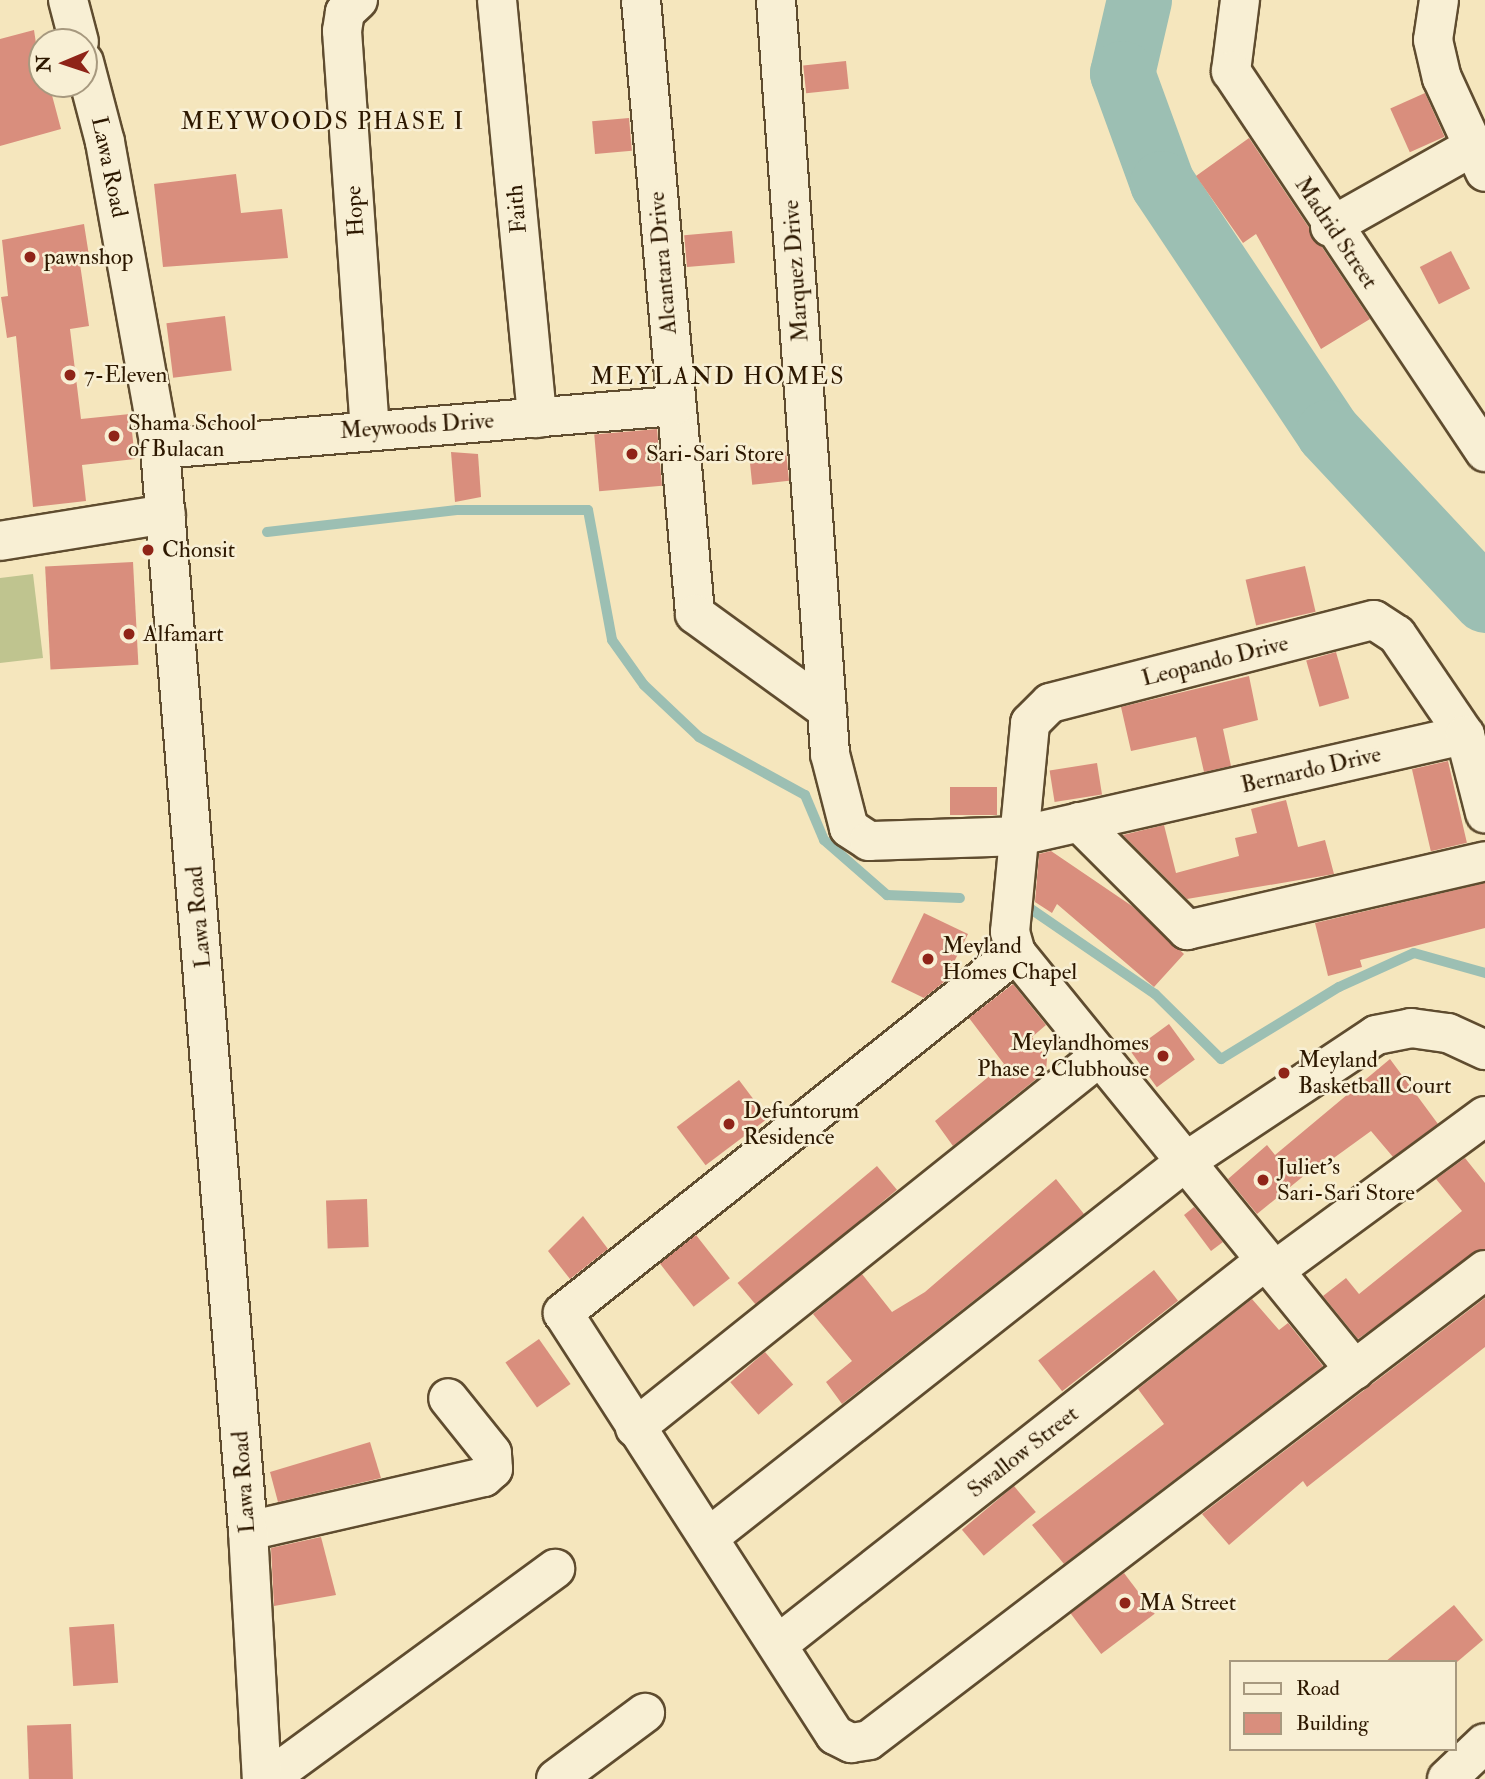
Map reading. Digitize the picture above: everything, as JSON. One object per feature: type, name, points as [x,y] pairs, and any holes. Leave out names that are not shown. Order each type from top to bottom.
[{"type":"street","points":[[68,0],[75,28]]},
{"type":"street","name":"Hope","points":[[358,0],[345,12],[342,30],[370,428]]},
{"type":"street","name":"Faith","points":[[497,0],[537,418]]},
{"type":"street","name":"Alcantara Drive","points":[[641,0],[674,406],[695,614],[827,710]]},
{"type":"street","name":"Marquez Drive","points":[[776,0],[827,710]]},
{"type":"street","name":"Madrid Street","points":[[1240,0],[1231,71],[1329,227],[1485,452]]},
{"type":"street","points":[[1329,227],[1479,160],[1433,40],[1439,0]]},
{"type":"street","name":"Lawa Road","points":[[93,98],[105,142],[160,449],[248,1531],[262,1779]]},
{"type":"street","name":"Meywoods Drive","points":[[160,449],[370,428],[674,406]]},
{"type":"street","points":[[0,541],[166,514]]},
{"type":"street","name":"Leopando Drive","points":[[1016,953],[1010,932],[1030,723],[1050,703],[1374,620],[1397,635],[1465,735]]},
{"type":"street","name":"Bernardo Drive","points":[[827,710],[839,810],[849,828],[869,841],[1020,836],[1465,735]]},
{"type":"street","points":[[1465,735],[1485,813]]},
{"type":"street","points":[[1079,822],[1187,930],[1485,861]]},
{"type":"street","points":[[1355,1370],[1016,953],[566,1304],[564,1321],[781,1642],[835,1735],[851,1743],[869,1740],[1355,1370],[1485,1270]]},
{"type":"street","points":[[709,1537],[1185,1162],[1376,1035],[1411,1028],[1448,1033],[1485,1051]]},
{"type":"street","points":[[635,1428],[1099,1058]]},
{"type":"street","name":"Swallow Street","points":[[781,1642],[1270,1266],[1485,1116]]},
{"type":"street","points":[[248,1531],[484,1477],[493,1469],[492,1453],[448,1398]]},
{"type":"street","points":[[268,1779],[555,1569]]},
{"type":"street","points":[[556,1779],[645,1713]]},
{"type":"street","points":[[1447,1779],[1485,1743]]},
{"type":"green space","points":[[33,574],[43,658],[0,663],[0,578]]},
{"type":"building","points":[[28,32],[28,98],[53,98],[61,129],[0,146],[0,39]]},
{"type":"building","points":[[846,61],[849,89],[806,93],[803,65]]},
{"type":"building","points":[[1425,93],[1445,137],[1410,152],[1390,108]]},
{"type":"building","points":[[629,118],[632,151],[595,154],[592,121]]},
{"type":"building","points":[[1249,138],[1370,319],[1321,349],[1256,234],[1243,243],[1196,176]]},
{"type":"building","points":[[236,174],[241,213],[282,209],[288,258],[163,267],[154,184]]},
{"type":"building","points":[[84,224],[90,262],[80,264],[89,326],[70,329],[81,419],[130,414],[135,459],[82,465],[86,501],[33,507],[16,336],[7,338],[1,297],[8,296],[2,240]]},
{"type":"building","points":[[732,231],[735,263],[687,267],[684,235]]},
{"type":"building","points":[[1451,251],[1470,288],[1439,304],[1420,267]]},
{"type":"building","points":[[225,316],[232,371],[173,378],[166,323]]},
{"type":"building","name":"Sari-Sari Store","points":[[657,429],[662,486],[599,491],[594,434]]},
{"type":"building","points":[[451,452],[478,454],[481,497],[455,502]]},
{"type":"building","points":[[786,452],[789,481],[752,485],[749,456]]},
{"type":"building","points":[[133,562],[138,665],[51,669],[45,567]]},
{"type":"building","points":[[1305,566],[1316,612],[1256,626],[1246,580]]},
{"type":"building","points":[[1336,652],[1349,698],[1319,707],[1306,661]]},
{"type":"building","points":[[1249,676],[1258,720],[1223,729],[1231,766],[1204,772],[1196,737],[1131,751],[1121,707]]},
{"type":"building","points":[[1448,761],[1467,843],[1431,851],[1412,769]]},
{"type":"building","points":[[1097,763],[1102,795],[1055,802],[1050,771]]},
{"type":"building","points":[[950,787],[997,787],[997,815],[950,815]]},
{"type":"building","points":[[1286,800],[1298,847],[1325,840],[1334,874],[1187,899],[1123,835],[1164,825],[1176,873],[1239,856],[1235,838],[1257,833],[1251,809]]},
{"type":"building","points":[[1051,851],[1132,906],[1184,954],[1154,987],[1057,904],[1052,913],[1035,902],[1039,854]]},
{"type":"building","points":[[1485,883],[1485,928],[1360,960],[1362,967],[1328,976],[1315,923]]},
{"type":"building","name":"Meyland Homes Chapel","points":[[924,913],[968,934],[944,982],[924,998],[891,982]]},
{"type":"building","points":[[1013,984],[1046,1025],[1032,1037],[1047,1059],[1046,1071],[953,1146],[935,1121],[1004,1064],[969,1018]]},
{"type":"building","name":"Meylandhomes Phase 2 Clubhouse","points":[[1169,1024],[1195,1060],[1157,1087],[1131,1052]]},
{"type":"building","points":[[1390,1059],[1438,1124],[1393,1157],[1371,1131],[1331,1160],[1328,1156],[1257,1214],[1228,1179],[1267,1145],[1275,1155]]},
{"type":"building","points":[[739,1080],[768,1118],[706,1165],[677,1127]]},
{"type":"building","points":[[1465,1158],[1485,1183],[1485,1249],[1358,1339],[1323,1296],[1346,1278],[1359,1294],[1462,1211],[1436,1179]]},
{"type":"building","points":[[877,1166],[897,1190],[758,1307],[738,1283]]},
{"type":"building","points":[[1056,1179],[1084,1214],[842,1404],[826,1382],[852,1361],[813,1314],[862,1274],[892,1312],[925,1292]]},
{"type":"building","points":[[367,1199],[369,1247],[328,1248],[326,1200]]},
{"type":"building","points":[[1194,1207],[1223,1242],[1211,1251],[1184,1215]]},
{"type":"building","points":[[583,1216],[608,1249],[570,1279],[548,1251]]},
{"type":"building","points":[[696,1235],[730,1278],[694,1307],[660,1263]]},
{"type":"building","points":[[1154,1270],[1178,1301],[1062,1391],[1038,1361]]},
{"type":"building","points":[[1485,1298],[1485,1347],[1307,1487],[1303,1481],[1229,1545],[1202,1514]]},
{"type":"building","points":[[1252,1299],[1279,1330],[1288,1323],[1323,1366],[1064,1564],[1032,1525],[1164,1424],[1138,1389]]},
{"type":"building","points":[[539,1339],[571,1384],[537,1408],[505,1363]]},
{"type":"building","points":[[765,1352],[793,1384],[758,1415],[730,1382]]},
{"type":"building","points":[[370,1442],[381,1478],[278,1502],[270,1472]]},
{"type":"building","points":[[1014,1486],[1036,1512],[984,1556],[962,1530]]},
{"type":"building","points":[[321,1537],[336,1595],[274,1606],[271,1548]]},
{"type":"building","points":[[1124,1573],[1155,1614],[1101,1654],[1070,1613]]},
{"type":"building","points":[[1454,1605],[1483,1640],[1457,1662],[1387,1660]]},
{"type":"building","points":[[114,1624],[118,1683],[73,1686],[69,1627]]},
{"type":"building","points":[[71,1724],[73,1779],[29,1779],[27,1726]]},
{"type":"waterway","points":[[1139,0],[1122,73],[1162,183],[1328,432],[1485,600]]},
{"type":"waterway","points":[[267,532],[457,510],[588,510],[612,640],[644,685],[699,737],[805,795],[824,840],[887,895],[960,898]]},
{"type":"waterway","points":[[1028,907],[1155,994],[1221,1059],[1339,987],[1414,953],[1485,973]]},
{"type":"place","name":"pawnshop","points":[[30,257]]},
{"type":"place","name":"7-Eleven","points":[[70,375]]},
{"type":"place","name":"Shama School of Bulacan","points":[[114,436]]},
{"type":"place","name":"Sari-Sari Store","points":[[632,454]]},
{"type":"place","name":"Chonsit","points":[[148,550]]},
{"type":"place","name":"Alfamart","points":[[129,634]]},
{"type":"place","name":"Meyland Homes Chapel","points":[[928,959]]},
{"type":"place","name":"Meylandhomes Phase 2 Clubhouse","points":[[1163,1056]]},
{"type":"place","name":"Meyland Basketball Court","points":[[1284,1073]]},
{"type":"place","name":"Defuntorum Residence","points":[[729,1124]]},
{"type":"place","name":"Juliet's Sari-Sari Store","points":[[1263,1180]]},
{"type":"place","name":"MA Street","points":[[1125,1603]]},
{"type":"district","name":"MEYWOODS PHASE I","points":[[323,122]]},
{"type":"district","name":"MEYLAND HOMES","points":[[718,377]]}]
